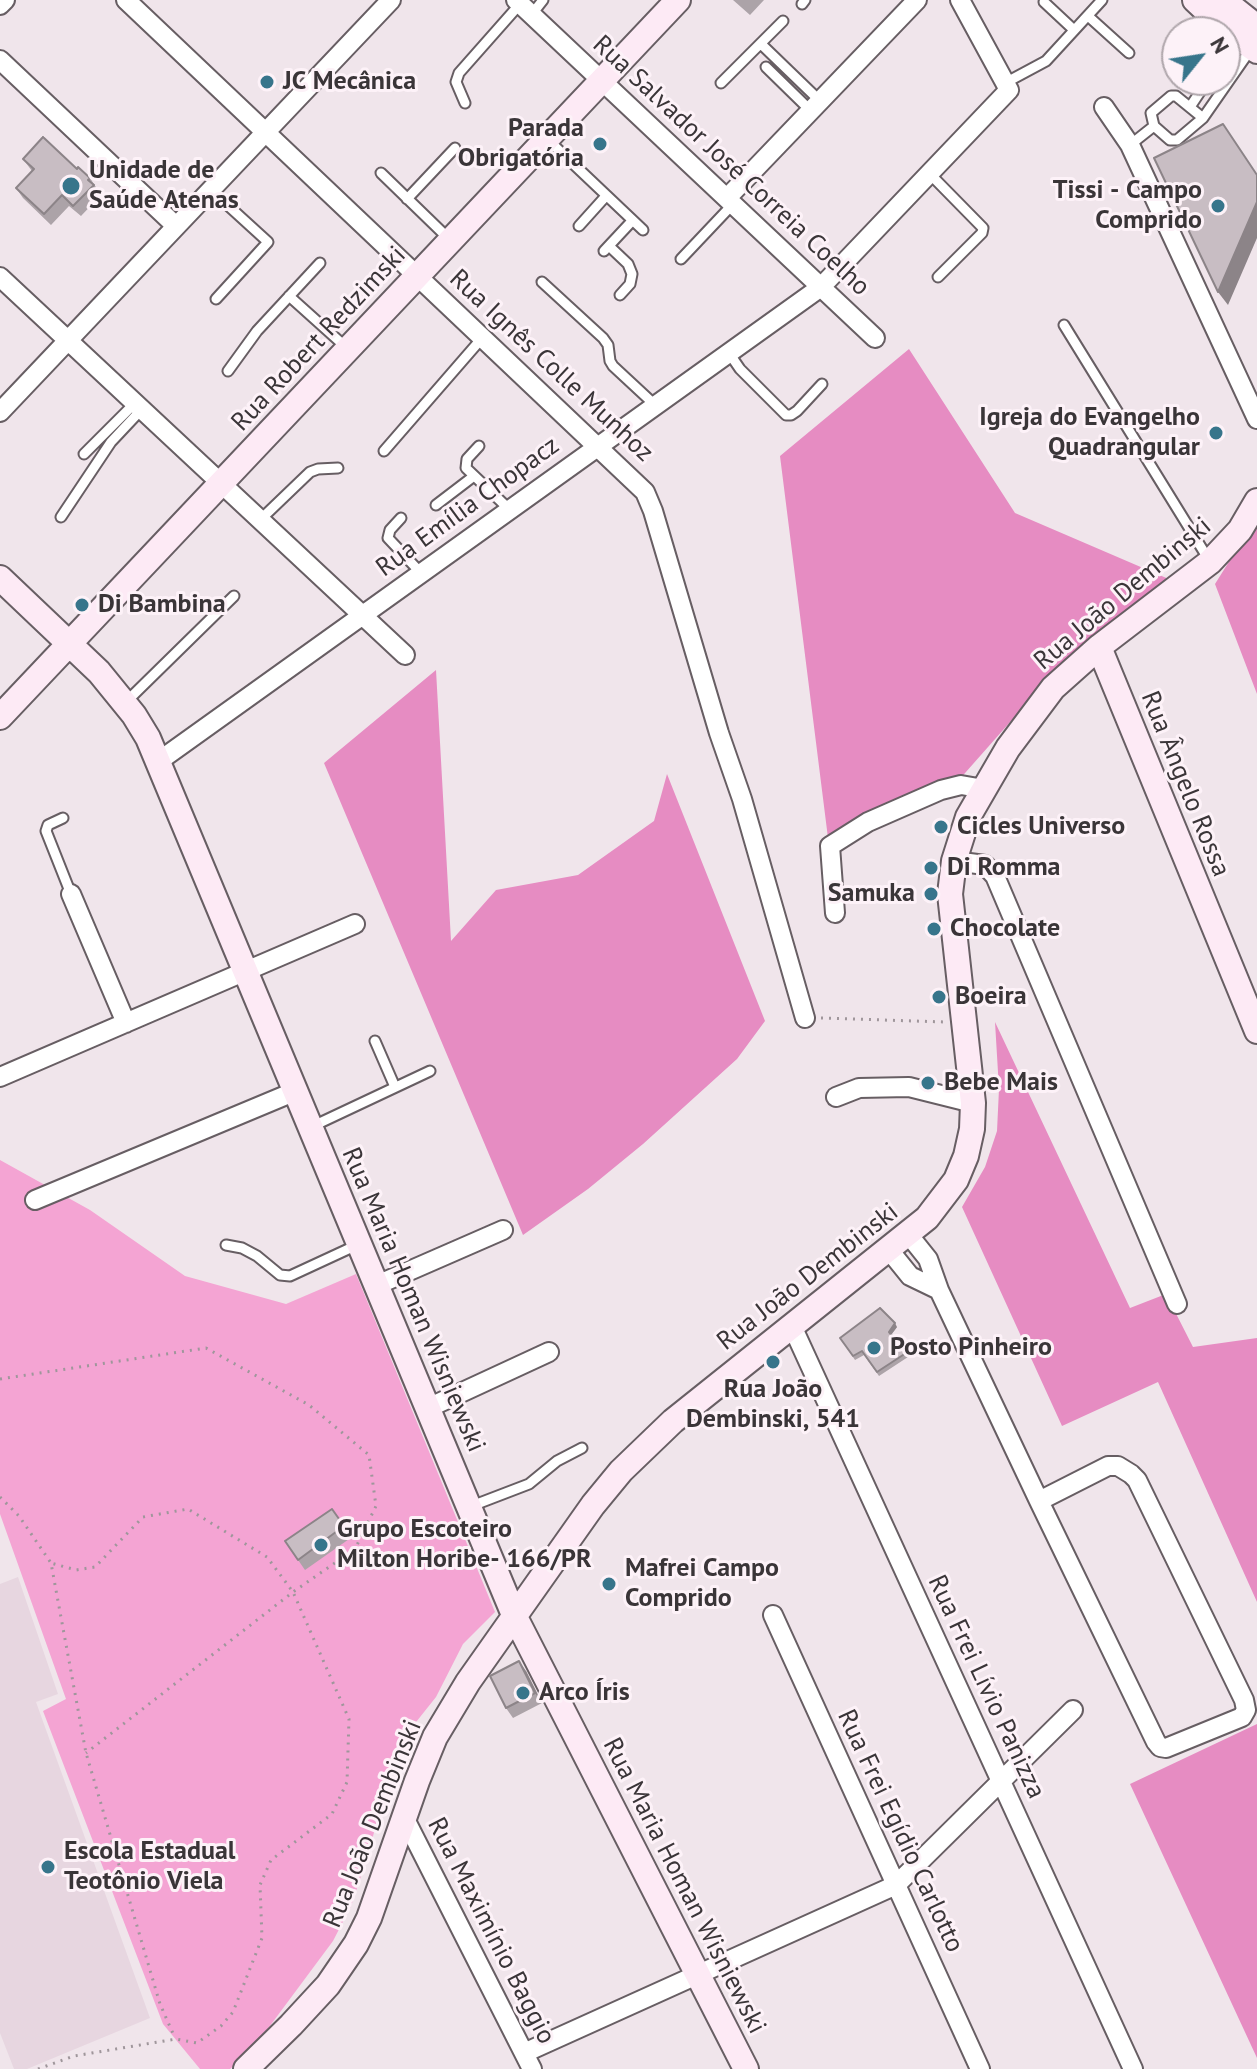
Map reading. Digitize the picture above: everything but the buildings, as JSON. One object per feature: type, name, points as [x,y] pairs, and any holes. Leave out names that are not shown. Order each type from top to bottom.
[{"type":"street","points":[[0,5],[5,0]]},
{"type":"street","name":"Rua Ignês Colle Munhoz","points":[[126,0],[638,484],[653,511],[719,733],[742,799],[805,1018]]},
{"type":"street","points":[[0,412],[391,0]]},
{"type":"street","name":"Rua Robert Redzimski","points":[[0,717],[678,0]]},
{"type":"street","points":[[730,201],[917,0]]},
{"type":"street","points":[[960,0],[1007,87]]},
{"type":"street","points":[[1195,0],[1246,44]]},
{"type":"street","points":[[1223,0],[1246,44]]},
{"type":"street","name":"Rua Salvador José Correia Coelho","points":[[528,5],[602,81],[875,338]]},
{"type":"street","points":[[0,60],[176,226]]},
{"type":"street","name":"Rua Emília Chopacz","points":[[159,761],[821,287],[1007,87]]},
{"type":"street","points":[[1104,107],[1130,145],[1257,419]]},
{"type":"street","points":[[0,277],[405,655]]},
{"type":"street","name":"Rua João Dembinski","points":[[246,2069],[328,1985],[356,1944],[369,1918],[435,1737],[468,1682],[593,1505],[621,1471],[701,1396],[927,1218],[956,1180],[972,1129],[973,1103],[951,912],[954,861],[968,817],[1030,716],[1053,688],[1099,647],[1210,562],[1232,540],[1256,507]]},
{"type":"street","name":"Rua Maria Homan Wisniewski","points":[[0,578],[69,643],[124,703],[159,761],[514,1615],[746,2069]]},
{"type":"street","name":"Rua Ângelo Rossa","points":[[1099,647],[1257,1031]]},
{"type":"street","points":[[835,913],[830,846],[868,822],[941,790],[961,785],[984,789]]},
{"type":"street","points":[[954,861],[985,865],[995,876],[1177,1304]]},
{"type":"street","points":[[71,894],[126,1023]]},
{"type":"street","points":[[0,1077],[355,924]]},
{"type":"street","points":[[836,1097],[859,1088],[909,1087],[973,1103]]},
{"type":"street","points":[[35,1200],[296,1091]]},
{"type":"street","points":[[377,1285],[503,1230]]},
{"type":"street","points":[[908,1234],[928,1259],[939,1290],[1039,1501],[1160,1747],[1166,1748],[1242,1717],[1246,1710],[1244,1700],[1131,1474],[1118,1466],[1108,1466],[1039,1501]]},
{"type":"street","points":[[889,1250],[910,1276],[939,1290]]},
{"type":"street","name":"Rua Frei Lívio Panizza","points":[[792,1326],[1133,2069]]},
{"type":"street","points":[[428,1408],[549,1352]]},
{"type":"street","name":"Rua Frei Egídio Carlotto","points":[[773,1615],[980,2069]]},
{"type":"street","points":[[528,2061],[698,1974],[896,1885],[1073,1710]]},
{"type":"street","name":"Rua Maximínio Baggio","points":[[404,1817],[528,2061]]},
{"type":"lane","points":[[1007,87],[1046,61],[1102,0]]},
{"type":"lane","points":[[1044,2],[1074,30]]},
{"type":"lane","points":[[465,103],[456,82],[459,73],[528,5]]},
{"type":"lane","points":[[1088,16],[1129,53]]},
{"type":"lane","points":[[721,83],[783,21]]},
{"type":"lane","points":[[761,44],[816,106]]},
{"type":"lane","points":[[1203,118],[1180,98],[1171,96],[1151,113],[1154,126],[1173,142],[1203,118],[1246,44]]},
{"type":"lane","points":[[766,67],[816,106]]},
{"type":"lane","points":[[1190,107],[1197,96]]},
{"type":"lane","points":[[1130,145],[1154,126]]},
{"type":"lane","points":[[547,139],[643,230]]},
{"type":"lane","points":[[407,199],[455,148]]},
{"type":"lane","points":[[381,173],[451,240]]},
{"type":"lane","points":[[929,173],[983,228],[982,233],[938,277]]},
{"type":"lane","points":[[211,190],[268,242],[216,299]]},
{"type":"lane","points":[[579,226],[606,196]]},
{"type":"lane","points":[[681,259],[730,201]]},
{"type":"lane","points":[[620,295],[630,284],[632,274],[628,264],[606,248],[632,221]]},
{"type":"lane","points":[[228,371],[257,331],[320,263]]},
{"type":"lane","points":[[542,282],[603,338],[613,366],[655,405]]},
{"type":"lane","points":[[289,296],[348,349]]},
{"type":"lane","points":[[1064,325],[1210,562]]},
{"type":"lane","points":[[384,451],[483,337]]},
{"type":"lane","points":[[729,353],[740,369],[786,415],[797,411],[822,384]]},
{"type":"lane","points":[[84,454],[138,406]]},
{"type":"lane","points":[[61,517],[138,406]]},
{"type":"lane","points":[[479,446],[465,462],[474,476],[510,510]]},
{"type":"lane","points":[[260,520],[310,472],[338,468]]},
{"type":"lane","points":[[436,505],[474,476]]},
{"type":"lane","points":[[401,518],[390,530],[388,538],[421,573]]},
{"type":"lane","points":[[124,703],[234,596]]},
{"type":"lane","points":[[63,818],[48,825],[46,831],[71,894]]},
{"type":"lane","points":[[375,1041],[395,1087]]},
{"type":"lane","points":[[311,1127],[430,1071]]},
{"type":"lane","points":[[226,1245],[242,1248],[280,1275],[290,1276],[360,1244]]},
{"type":"lane","points":[[469,1507],[529,1484],[557,1461],[582,1448]]},
{"type":"path","points":[[805,1018],[965,1023]]},
{"type":"path","points":[[0,1379],[206,1348],[309,1405],[369,1455],[376,1506],[355,1549],[293,1592],[86,1753]]},
{"type":"path","points":[[0,1497],[19,1516],[51,1563],[86,1753],[160,2004],[176,2039]]},
{"type":"path","points":[[38,2069],[74,2056],[176,2039],[197,2043],[221,2026],[233,2012],[262,1938],[260,1885],[271,1860],[332,1814],[347,1782],[349,1719],[293,1592],[267,1557],[188,1509],[143,1517],[95,1567],[76,1570],[51,1563]]},
{"type":"shaded area","points":[[909,349],[1015,513],[1171,580],[1053,678],[958,781],[828,838],[780,456]]},
{"type":"shaded area","points":[[1257,517],[1257,694],[1215,584]]},
{"type":"shaded area","points":[[436,670],[451,941],[496,890],[578,875],[654,821],[667,774],[765,1021],[737,1059],[643,1144],[588,1189],[523,1235],[324,763]]},
{"type":"shaded area","points":[[995,1022],[1130,1308],[1166,1294],[1193,1347],[1257,1338],[1257,1602],[1158,1382],[1062,1426],[962,1207],[985,1167],[997,1131],[999,1089]]},
{"type":"shaded area","points":[[0,1160],[90,1210],[185,1276],[286,1304],[356,1274],[495,1612],[463,1644],[436,1697],[397,1746],[368,1855],[351,1906],[333,1941],[252,2050],[230,2069],[200,2069],[163,2024],[43,1711],[66,1699],[0,1514]]},
{"type":"shaded area","name":"Escola Estadual Teotônio Viela","points":[[18,1577],[58,1694],[36,1702],[150,2018],[27,2069],[14,2069],[0,2033],[0,1584]]},
{"type":"shaded area","points":[[1257,1724],[1257,2058],[1130,1784]]},
{"type":"place","name":"JC Mecânica","points":[[267,82]]},
{"type":"place","name":"Parada Obrigatória","points":[[600,144]]},
{"type":"place","name":"Unidade de Saúde Atenas","points":[[71,186]]},
{"type":"place","name":"Tissi - Campo Comprido","points":[[1218,206]]},
{"type":"place","name":"Igreja do Evangelho Quadrangular","points":[[1216,433]]},
{"type":"place","name":"Di Bambina","points":[[82,605]]},
{"type":"place","name":"Cicles Universo","points":[[941,827]]},
{"type":"place","name":"Di Romma","points":[[931,868]]},
{"type":"place","name":"Samuka","points":[[931,894]]},
{"type":"place","name":"Chocolate","points":[[934,929]]},
{"type":"place","name":"Boeira","points":[[939,997]]},
{"type":"place","name":"Bebe Mais","points":[[928,1083]]},
{"type":"place","name":"Posto Pinheiro","points":[[874,1348]]},
{"type":"place","name":"Rua João Dembinski, 541","points":[[773,1362]]},
{"type":"place","name":"Grupo Escoteiro Milton Horibe- 166/PR","points":[[321,1545]]},
{"type":"place","name":"Mafrei Campo Comprido","points":[[609,1584]]},
{"type":"place","name":"Arco Íris","points":[[523,1693]]},
{"type":"place","name":"Escola Estadual Teotônio Viela","points":[[48,1867]]}]
